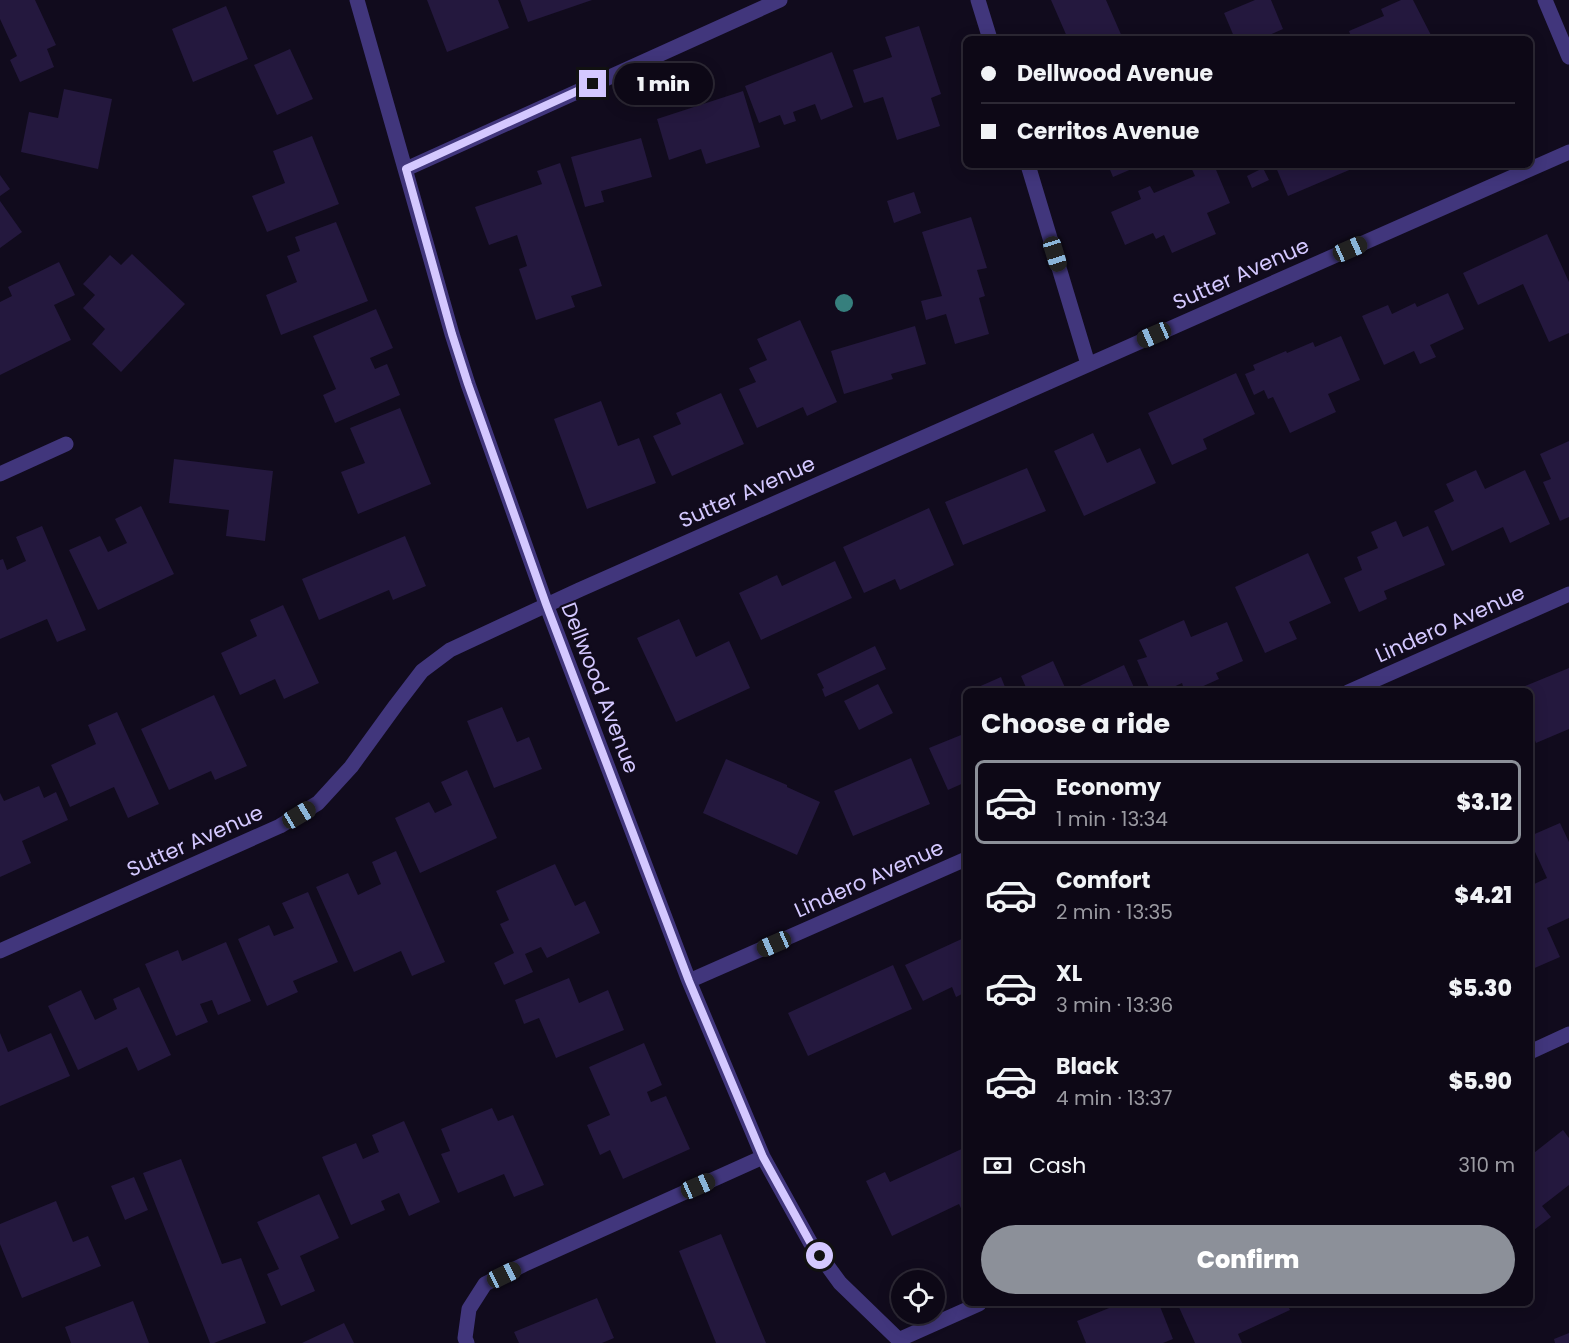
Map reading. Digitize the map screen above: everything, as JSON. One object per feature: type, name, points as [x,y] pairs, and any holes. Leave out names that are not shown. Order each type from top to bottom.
[{"type":"street","name":"Dellwood Avenue","points":[[357,0],[468,384],[546,604],[689,981],[763,1157],[810,1242],[840,1283],[900,1342]]},
{"type":"street","points":[[406,169],[780,0]]},
{"type":"street","points":[[978,0],[989,36]]},
{"type":"street","points":[[1545,0],[1569,57]]},
{"type":"street","name":"Sutter Avenue","points":[[1533,168],[1569,152]]},
{"type":"street","points":[[1029,168],[1088,364]]},
{"type":"street","name":"Sutter Avenue","points":[[0,951],[280,826],[318,803],[351,767],[422,671],[450,650],[546,604],[1533,168]]},
{"type":"street","points":[[0,474],[66,444]]},
{"type":"street","name":"Lindero Avenue","points":[[1357,688],[1569,594]]},
{"type":"street","name":"Lindero Avenue","points":[[689,981],[963,860]]},
{"type":"street","points":[[1533,1051],[1569,1034]]},
{"type":"street","points":[[467,1343],[465,1338],[469,1309],[485,1284],[763,1157]]},
{"type":"street","points":[[900,1342],[975,1306]]},
{"type":"building","points":[[0,0],[35,0],[56,45],[47,49],[54,67],[20,82],[10,60],[17,56],[0,19]]},
{"type":"building","points":[[427,0],[498,0],[509,28],[447,52]]},
{"type":"building","points":[[520,0],[592,0],[528,22]]},
{"type":"building","points":[[1051,0],[1106,0],[1122,36],[1067,36]]},
{"type":"building","points":[[1255,0],[1271,0],[1283,29],[1267,36],[1234,36],[1224,13]]},
{"type":"building","points":[[1401,0],[1413,0],[1431,36],[1351,36],[1349,31],[1384,16],[1381,9]]},
{"type":"building","points":[[226,6],[248,59],[193,82],[172,29]]},
{"type":"building","points":[[919,26],[941,94],[931,98],[940,126],[897,140],[883,97],[864,103],[853,70],[892,57],[885,37]]},
{"type":"building","points":[[290,49],[313,99],[277,115],[254,65]]},
{"type":"building","points":[[832,52],[853,107],[821,120],[815,104],[793,112],[796,121],[784,125],[780,115],[759,123],[745,86]]},
{"type":"building","points":[[64,89],[112,99],[98,169],[21,152],[29,112],[58,118]]},
{"type":"building","points":[[743,91],[760,147],[706,164],[701,149],[669,160],[657,119]]},
{"type":"building","points":[[312,136],[339,204],[267,232],[252,196],[285,183],[273,151]]},
{"type":"building","points":[[641,138],[652,177],[601,191],[604,202],[585,207],[571,157]]},
{"type":"building","points":[[560,163],[602,286],[571,296],[575,307],[536,320],[519,269],[527,266],[517,235],[489,245],[475,207],[542,184],[537,171]]},
{"type":"building","points":[[1109,168],[1134,168],[1113,177]]},
{"type":"building","points":[[1191,168],[1215,168],[1230,203],[1207,213],[1216,234],[1172,253],[1164,235],[1156,239],[1153,233],[1125,245],[1111,212],[1141,199],[1138,191],[1150,186],[1154,193],[1195,176]]},
{"type":"building","points":[[1263,168],[1269,180],[1252,188],[1247,176]]},
{"type":"building","points":[[1276,168],[1354,168],[1288,196]]},
{"type":"building","points":[[0,175],[10,189],[0,196]]},
{"type":"building","points":[[914,192],[921,213],[894,223],[887,201]]},
{"type":"building","points":[[0,201],[22,232],[0,248]]},
{"type":"building","points":[[971,217],[987,268],[977,270],[985,296],[979,298],[989,334],[955,344],[946,314],[926,320],[921,301],[942,296],[922,232]]},
{"type":"building","points":[[336,222],[368,301],[281,335],[266,295],[297,282],[287,256],[300,251],[295,237]]},
{"type":"building","points":[[1547,234],[1569,282],[1569,333],[1549,342],[1523,284],[1478,305],[1463,273]]},
{"type":"building","points":[[132,254],[185,304],[121,372],[92,344],[105,329],[83,308],[95,295],[83,284],[110,255],[121,265]]},
{"type":"building","points":[[59,262],[75,295],[54,305],[71,340],[0,375],[0,302],[12,296],[8,287]]},
{"type":"building","points":[[1448,293],[1464,329],[1430,345],[1436,357],[1420,364],[1414,351],[1384,365],[1362,316],[1388,305],[1392,314],[1415,303],[1417,307]]},
{"type":"building","points":[[376,309],[393,348],[370,358],[375,369],[387,364],[400,395],[335,423],[323,395],[336,389],[313,336]]},
{"type":"building","points":[[800,320],[837,402],[807,416],[803,407],[757,428],[739,389],[756,382],[749,368],[767,360],[757,339]]},
{"type":"building","points":[[915,326],[926,364],[891,374],[893,379],[844,394],[831,351]]},
{"type":"building","points":[[1341,336],[1360,380],[1328,394],[1336,412],[1290,433],[1273,397],[1268,399],[1264,390],[1254,395],[1245,374],[1255,370],[1253,365],[1286,351],[1287,353],[1313,342],[1315,347]]},
{"type":"building","points":[[1236,373],[1255,414],[1203,439],[1207,449],[1172,465],[1148,413]]},
{"type":"building","points":[[721,393],[744,444],[672,476],[653,436],[681,424],[676,413]]},
{"type":"building","points":[[601,401],[618,446],[639,438],[656,483],[587,509],[554,419]]},
{"type":"building","points":[[400,408],[431,484],[358,514],[341,472],[365,463],[350,428]]},
{"type":"building","points":[[1093,433],[1107,463],[1140,448],[1156,483],[1084,516],[1054,451]]},
{"type":"building","points":[[1569,441],[1569,517],[1560,521],[1543,482],[1551,479],[1540,454]]},
{"type":"building","points":[[174,459],[273,471],[265,541],[226,536],[229,510],[169,503]]},
{"type":"building","points":[[1027,468],[1046,511],[963,545],[945,502]]},
{"type":"building","points":[[1476,470],[1485,489],[1525,470],[1550,524],[1510,543],[1503,527],[1452,551],[1434,511],[1454,501],[1446,484]]},
{"type":"building","points":[[141,506],[174,574],[98,610],[69,550],[100,536],[108,552],[127,543],[115,519]]},
{"type":"building","points":[[929,508],[954,565],[900,590],[895,579],[864,593],[843,547]]},
{"type":"building","points":[[1396,521],[1403,537],[1428,526],[1445,565],[1384,591],[1387,599],[1359,612],[1344,578],[1362,570],[1357,557],[1378,548],[1371,532]]},
{"type":"building","points":[[42,526],[86,630],[57,642],[47,619],[0,639],[0,560],[3,559],[7,570],[26,561],[16,537]]},
{"type":"building","points":[[405,536],[426,586],[393,600],[389,590],[319,620],[302,579]]},
{"type":"building","points":[[1308,553],[1331,603],[1289,622],[1297,639],[1265,653],[1235,587]]},
{"type":"building","points":[[835,561],[852,598],[761,640],[739,593],[777,575],[782,586]]},
{"type":"building","points":[[283,605],[319,683],[284,699],[275,679],[240,695],[221,653],[257,636],[250,620]]},
{"type":"building","points":[[679,619],[696,657],[729,641],[750,688],[676,722],[637,638]]},
{"type":"building","points":[[1184,620],[1191,637],[1227,622],[1243,661],[1216,673],[1219,679],[1199,688],[1184,688],[1182,683],[1171,688],[1149,688],[1137,660],[1147,657],[1139,640]]},
{"type":"building","points":[[875,646],[886,669],[825,697],[822,689],[824,688],[817,674]]},
{"type":"building","points":[[1053,661],[1065,688],[1026,688],[1021,676]]},
{"type":"building","points":[[1124,665],[1134,688],[1075,688]]},
{"type":"building","points":[[1569,668],[1569,729],[1536,743],[1533,736],[1533,688],[1520,688]]},
{"type":"building","points":[[1001,677],[1005,688],[976,688]]},
{"type":"building","points":[[878,684],[893,713],[859,730],[844,701]]},
{"type":"building","points":[[214,695],[247,766],[215,780],[211,771],[169,790],[141,729]]},
{"type":"building","points":[[502,707],[517,742],[529,737],[542,769],[494,788],[467,721]]},
{"type":"building","points":[[117,712],[159,804],[128,818],[114,787],[70,807],[51,765],[96,744],[88,725]]},
{"type":"building","points":[[963,734],[963,783],[948,790],[929,748]]},
{"type":"building","points":[[911,758],[930,804],[853,836],[834,791]]},
{"type":"building","points":[[726,759],[820,802],[797,855],[703,813]]},
{"type":"building","points":[[467,770],[497,838],[420,873],[395,818],[429,802],[435,813],[452,805],[441,782]]},
{"type":"building","points":[[39,786],[44,798],[56,792],[68,820],[22,841],[31,863],[0,877],[0,793],[4,801]]},
{"type":"building","points":[[1560,823],[1569,842],[1569,918],[1547,928],[1560,957],[1533,969],[1533,885],[1547,878],[1533,848],[1533,835]]},
{"type":"building","points":[[396,851],[445,962],[412,976],[401,951],[354,972],[316,887],[348,873],[358,895],[381,884],[372,862]]},
{"type":"building","points":[[555,864],[575,906],[585,901],[600,933],[547,958],[541,947],[525,954],[533,972],[504,985],[494,963],[514,953],[500,924],[509,920],[496,891]]},
{"type":"building","points":[[308,892],[338,962],[293,981],[298,992],[267,1006],[238,939],[269,925],[274,936],[294,928],[282,903]]},
{"type":"building","points":[[963,938],[963,994],[956,997],[952,987],[923,1001],[905,965]]},
{"type":"building","points":[[226,942],[251,1001],[218,1015],[212,1000],[200,1004],[208,1022],[176,1036],[145,964],[178,950],[182,961]]},
{"type":"building","points":[[893,965],[912,1009],[808,1056],[788,1013]]},
{"type":"building","points":[[569,978],[579,1003],[608,990],[624,1030],[556,1058],[539,1018],[524,1024],[515,1000]]},
{"type":"building","points":[[139,987],[171,1055],[138,1071],[127,1047],[78,1070],[48,1006],[81,990],[95,1020],[117,1009],[113,999]]},
{"type":"building","points":[[0,1033],[8,1052],[51,1033],[70,1076],[0,1106]]},
{"type":"building","points":[[644,1043],[662,1085],[647,1092],[651,1102],[666,1096],[690,1149],[623,1179],[610,1150],[600,1155],[587,1125],[610,1115],[589,1067]]},
{"type":"building","points":[[492,1108],[498,1121],[513,1115],[544,1185],[514,1197],[504,1174],[458,1193],[441,1154],[450,1151],[441,1129]]},
{"type":"building","points":[[404,1121],[440,1202],[409,1216],[399,1193],[381,1201],[385,1210],[351,1225],[322,1157],[356,1143],[363,1159],[379,1152],[372,1135]]},
{"type":"building","points":[[1563,1130],[1569,1138],[1569,1185],[1542,1206],[1551,1217],[1533,1231],[1533,1154]]},
{"type":"building","points":[[963,1148],[963,1213],[959,1204],[892,1236],[866,1181],[885,1172],[890,1182]]},
{"type":"building","points":[[181,1159],[222,1264],[241,1258],[266,1323],[214,1343],[210,1343],[143,1173]]},
{"type":"building","points":[[134,1177],[148,1210],[125,1220],[111,1186]]},
{"type":"building","points":[[319,1194],[339,1238],[300,1256],[315,1291],[281,1306],[267,1274],[279,1269],[257,1222]]},
{"type":"building","points":[[56,1201],[73,1242],[88,1236],[101,1266],[22,1298],[0,1244],[0,1224]]},
{"type":"building","points":[[721,1234],[766,1343],[716,1343],[679,1251]]},
{"type":"building","points":[[597,1298],[614,1338],[602,1343],[519,1343],[514,1332]]},
{"type":"building","points":[[133,1301],[149,1343],[71,1343],[65,1327]]},
{"type":"building","points":[[1114,1306],[1160,1306],[1173,1339],[1163,1343],[1086,1343],[1077,1321]]},
{"type":"building","points":[[1178,1306],[1288,1306],[1290,1310],[1238,1334],[1242,1343],[1195,1343]]},
{"type":"building","points":[[344,1323],[354,1343],[302,1343]]},
{"type":"building","points":[[1569,1333],[1569,1343],[1555,1343],[1554,1339]]},
{"type":"route","points":[[593,84],[406,169],[468,384],[546,604],[689,981],[763,1157],[820,1256]]}]
